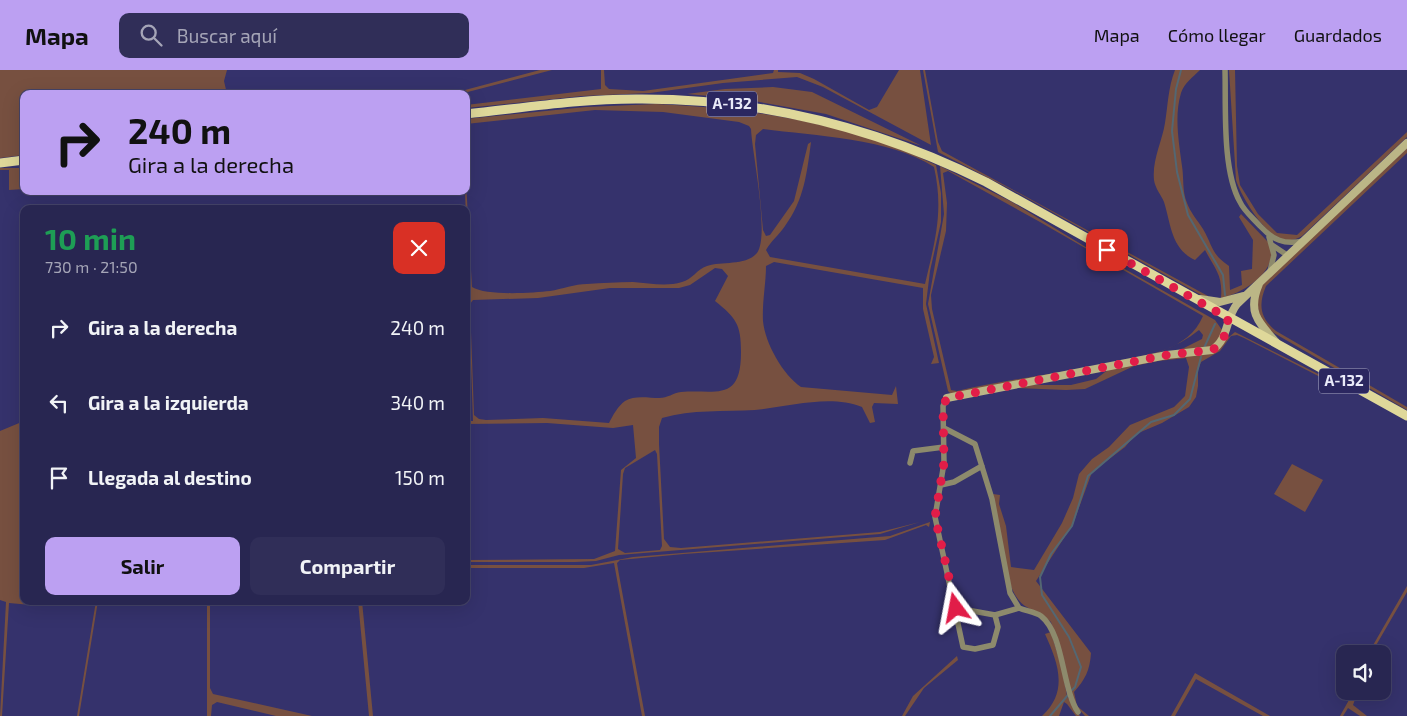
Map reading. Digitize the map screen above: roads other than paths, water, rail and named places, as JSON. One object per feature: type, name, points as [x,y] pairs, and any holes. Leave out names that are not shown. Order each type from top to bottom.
[{"type":"main road","name":"A-132","points":[[470,114],[605,100],[661,99],[752,106],[830,122],[905,145],[968,173],[1407,416]]},
{"type":"main road","points":[[947,398],[1167,355],[1212,350],[1217,347],[1226,333],[1228,318],[1236,304],[1407,143]]},
{"type":"main road","points":[[0,163],[20,160]]},
{"type":"main road","points":[[1260,281],[1253,301],[1254,312],[1265,329],[1281,347]]},
{"type":"main road","points":[[1189,296],[1220,302],[1244,296]]},
{"type":"main road","points":[[1236,304],[1254,312]]},
{"type":"street","points":[[1225,70],[1228,163],[1233,187],[1240,204],[1287,255]]},
{"type":"street","points":[[1274,242],[1291,244],[1303,241]]},
{"type":"street","points":[[1270,272],[1274,255],[1274,242]]},
{"type":"street","points":[[947,398],[943,406],[944,447],[941,485],[935,517],[963,647],[975,649],[993,645],[998,627],[995,615]]},
{"type":"street","points":[[944,428],[975,444],[992,499],[1010,593],[1019,608]]},
{"type":"street","points":[[910,463],[913,451],[944,447]]},
{"type":"street","points":[[941,485],[954,482],[982,466]]},
{"type":"street","points":[[956,608],[995,615],[1019,608],[1039,615],[1048,622],[1061,657],[1071,700],[1078,712]]},
{"type":"waterway","points":[[1181,70],[1176,89],[1172,131],[1177,172],[1188,215],[1223,275],[1225,295]]},
{"type":"waterway","points":[[1204,348],[1215,324]]},
{"type":"waterway","points":[[1071,691],[1075,687],[1081,667],[1069,637],[1042,595],[1040,577],[1051,554],[1072,526],[1088,476],[1151,422],[1174,415],[1190,399],[1201,357]]},
{"type":"waterway","points":[[1050,716],[1068,695]]}]
